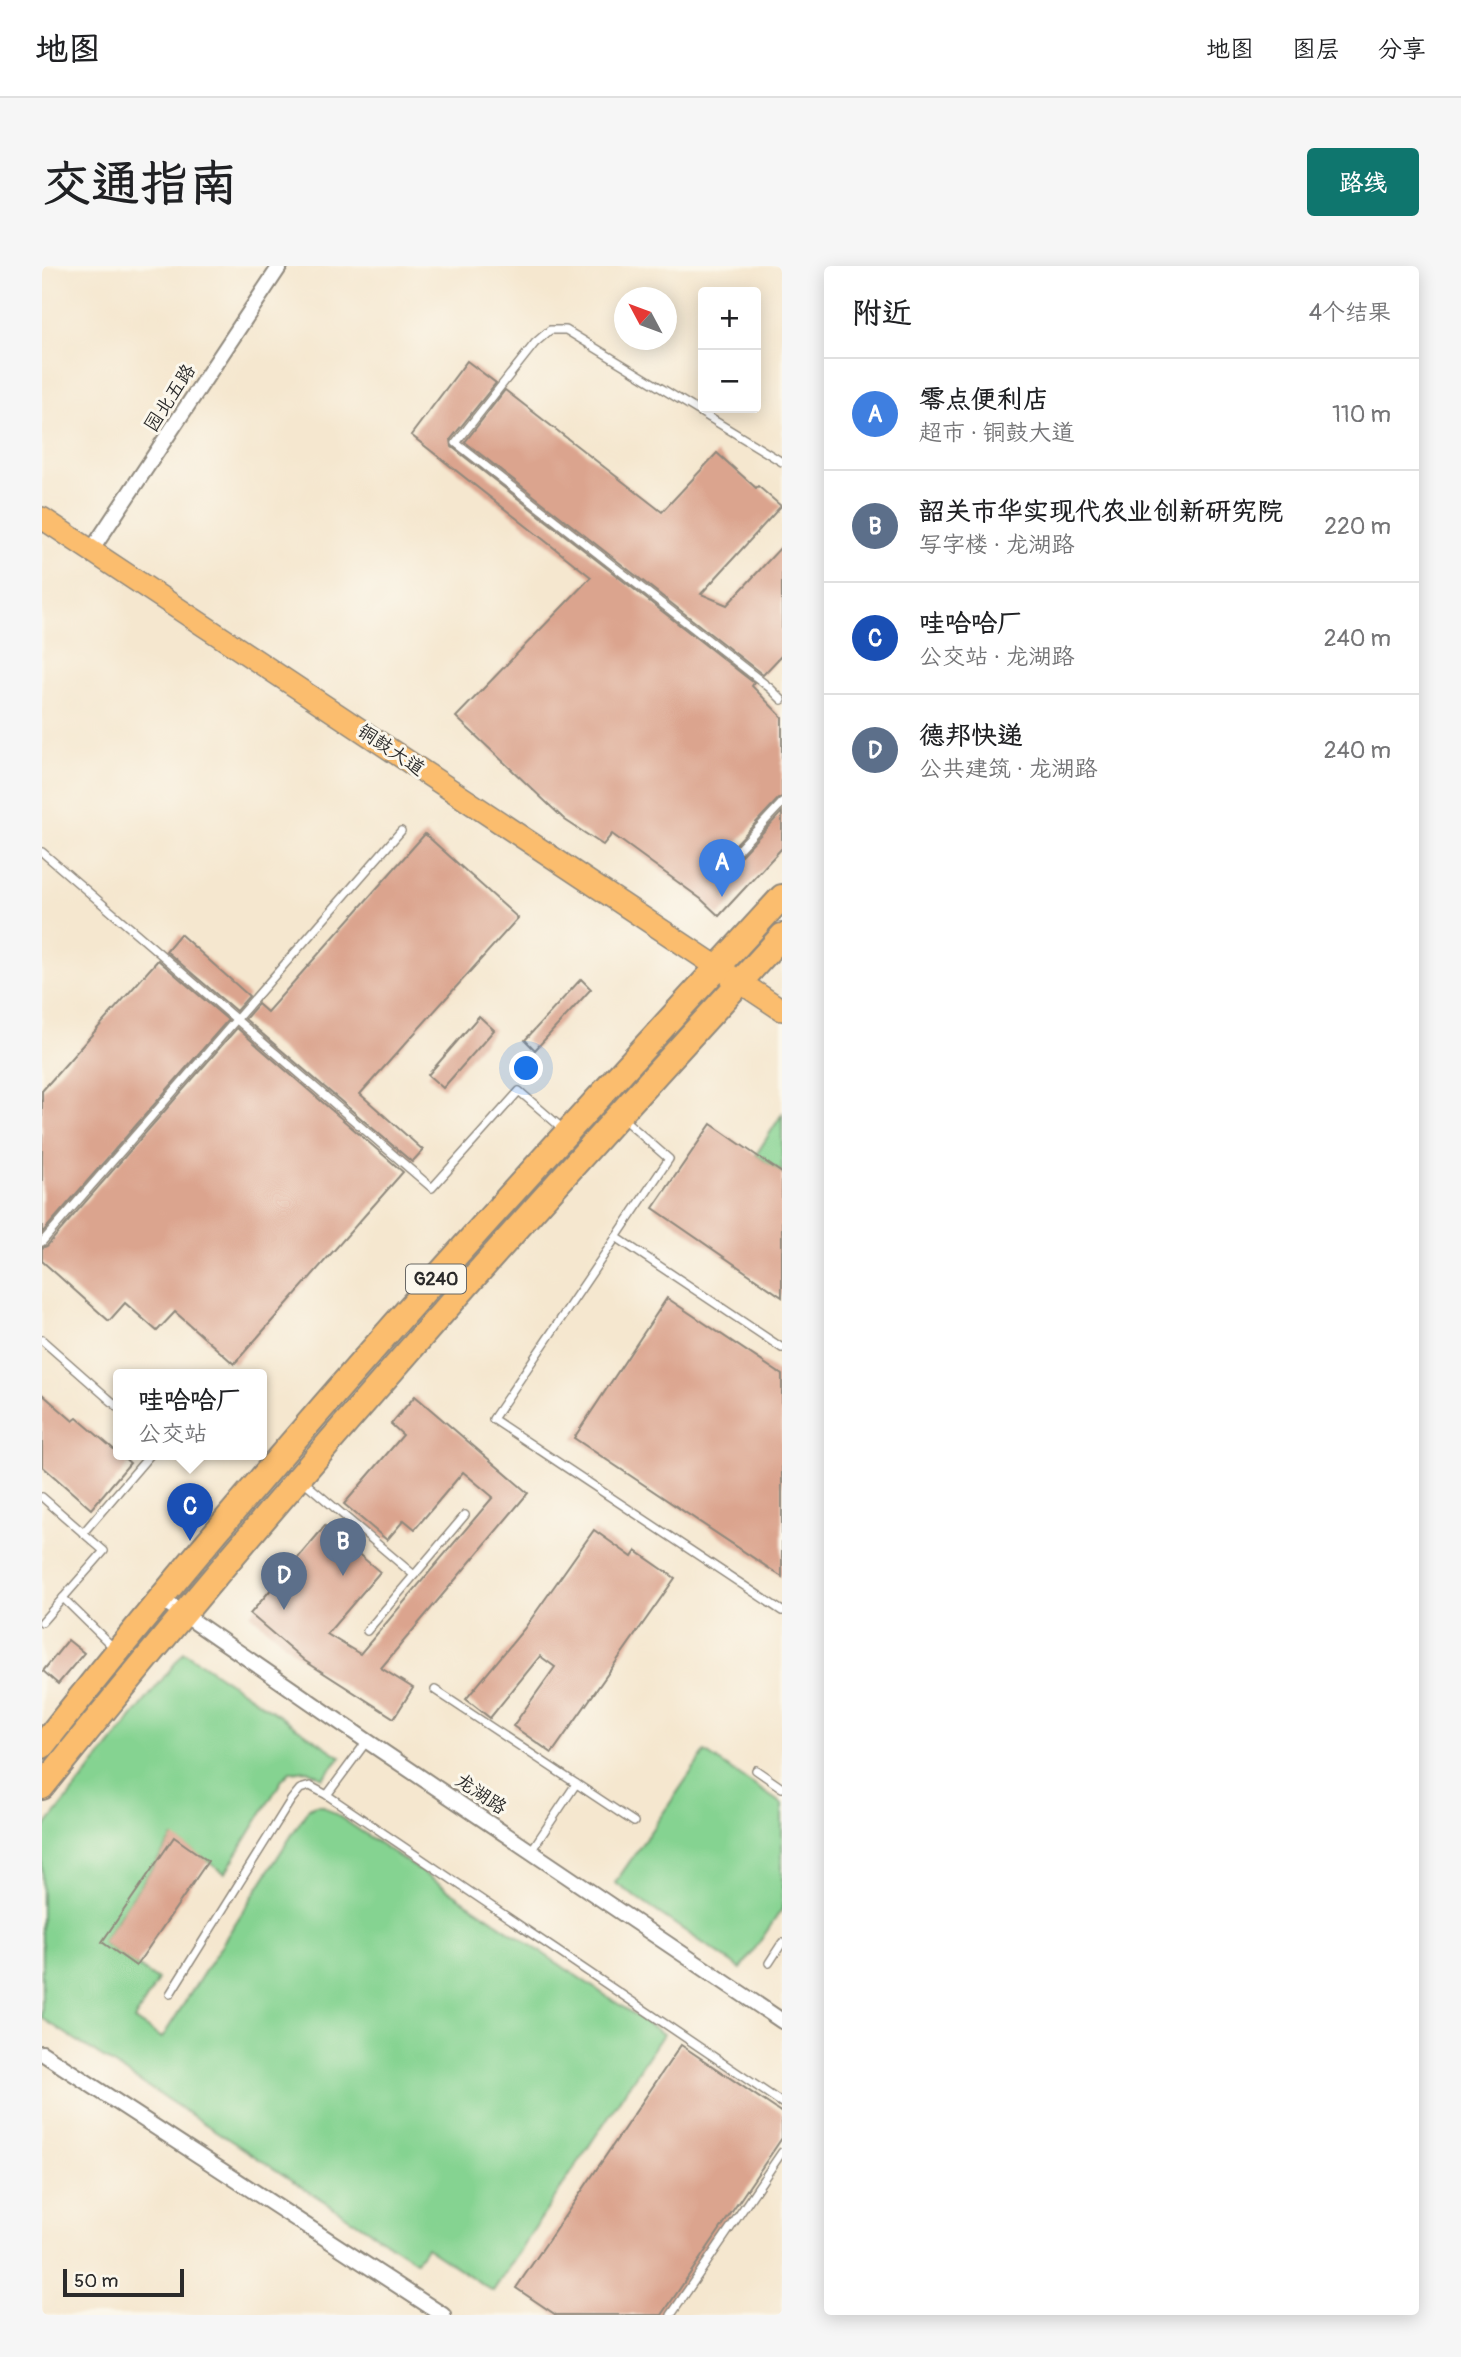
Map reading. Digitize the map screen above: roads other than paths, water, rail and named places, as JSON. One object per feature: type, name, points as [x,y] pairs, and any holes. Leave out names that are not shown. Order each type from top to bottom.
[{"type":"highway","name":"G240","points":[[42,1746],[117,1650],[276,1460],[566,1131],[782,897]]},
{"type":"highway","name":"G240","points":[[42,1787],[298,1477],[618,1114],[782,936]]},
{"type":"main road","name":"铜鼓大道","points":[[42,518],[782,1010]]},
{"type":"street","name":"园北五路","points":[[91,551],[280,266]]},
{"type":"street","name":"龙湖路","points":[[160,1598],[782,2021]]},
{"type":"street","points":[[42,2053],[443,2315]]},
{"type":"lane","points":[[782,462],[566,330],[550,330],[536,343],[456,443],[782,700]]},
{"type":"lane","points":[[723,866],[782,803]]},
{"type":"lane","points":[[42,1242],[401,831]]},
{"type":"lane","points":[[42,852],[432,1188],[519,1091],[566,1131]]},
{"type":"lane","points":[[618,1114],[669,1159],[493,1419],[782,1611]]},
{"type":"lane","points":[[616,1237],[782,1348]]},
{"type":"lane","points":[[42,1340],[113,1403]]},
{"type":"lane","points":[[83,1533],[146,1460]]},
{"type":"lane","points":[[298,1477],[414,1575]]},
{"type":"lane","points":[[42,1497],[104,1551],[42,1622]]},
{"type":"lane","points":[[367,1631],[465,1515]]},
{"type":"lane","points":[[63,1598],[117,1650]]},
{"type":"lane","points":[[435,1690],[634,1822]]},
{"type":"lane","points":[[327,1795],[367,1741]]},
{"type":"lane","points":[[756,1770],[782,1788]]},
{"type":"lane","points":[[531,1851],[576,1784]]},
{"type":"lane","points":[[170,1994],[296,1794],[305,1786],[310,1786],[782,2103]]},
{"type":"lane","points":[[769,1963],[782,1943]]},
{"type":"lane","points":[[671,2315],[782,2152]]},
{"type":"place","name":"零点便利店","points":[[722,897]]},
{"type":"place","name":"哇哈哈厂","points":[[190,1541]]},
{"type":"place","name":"韶关市华实现代农业创新研究院","points":[[343,1576]]},
{"type":"place","name":"德邦快递","points":[[284,1610]]}]
